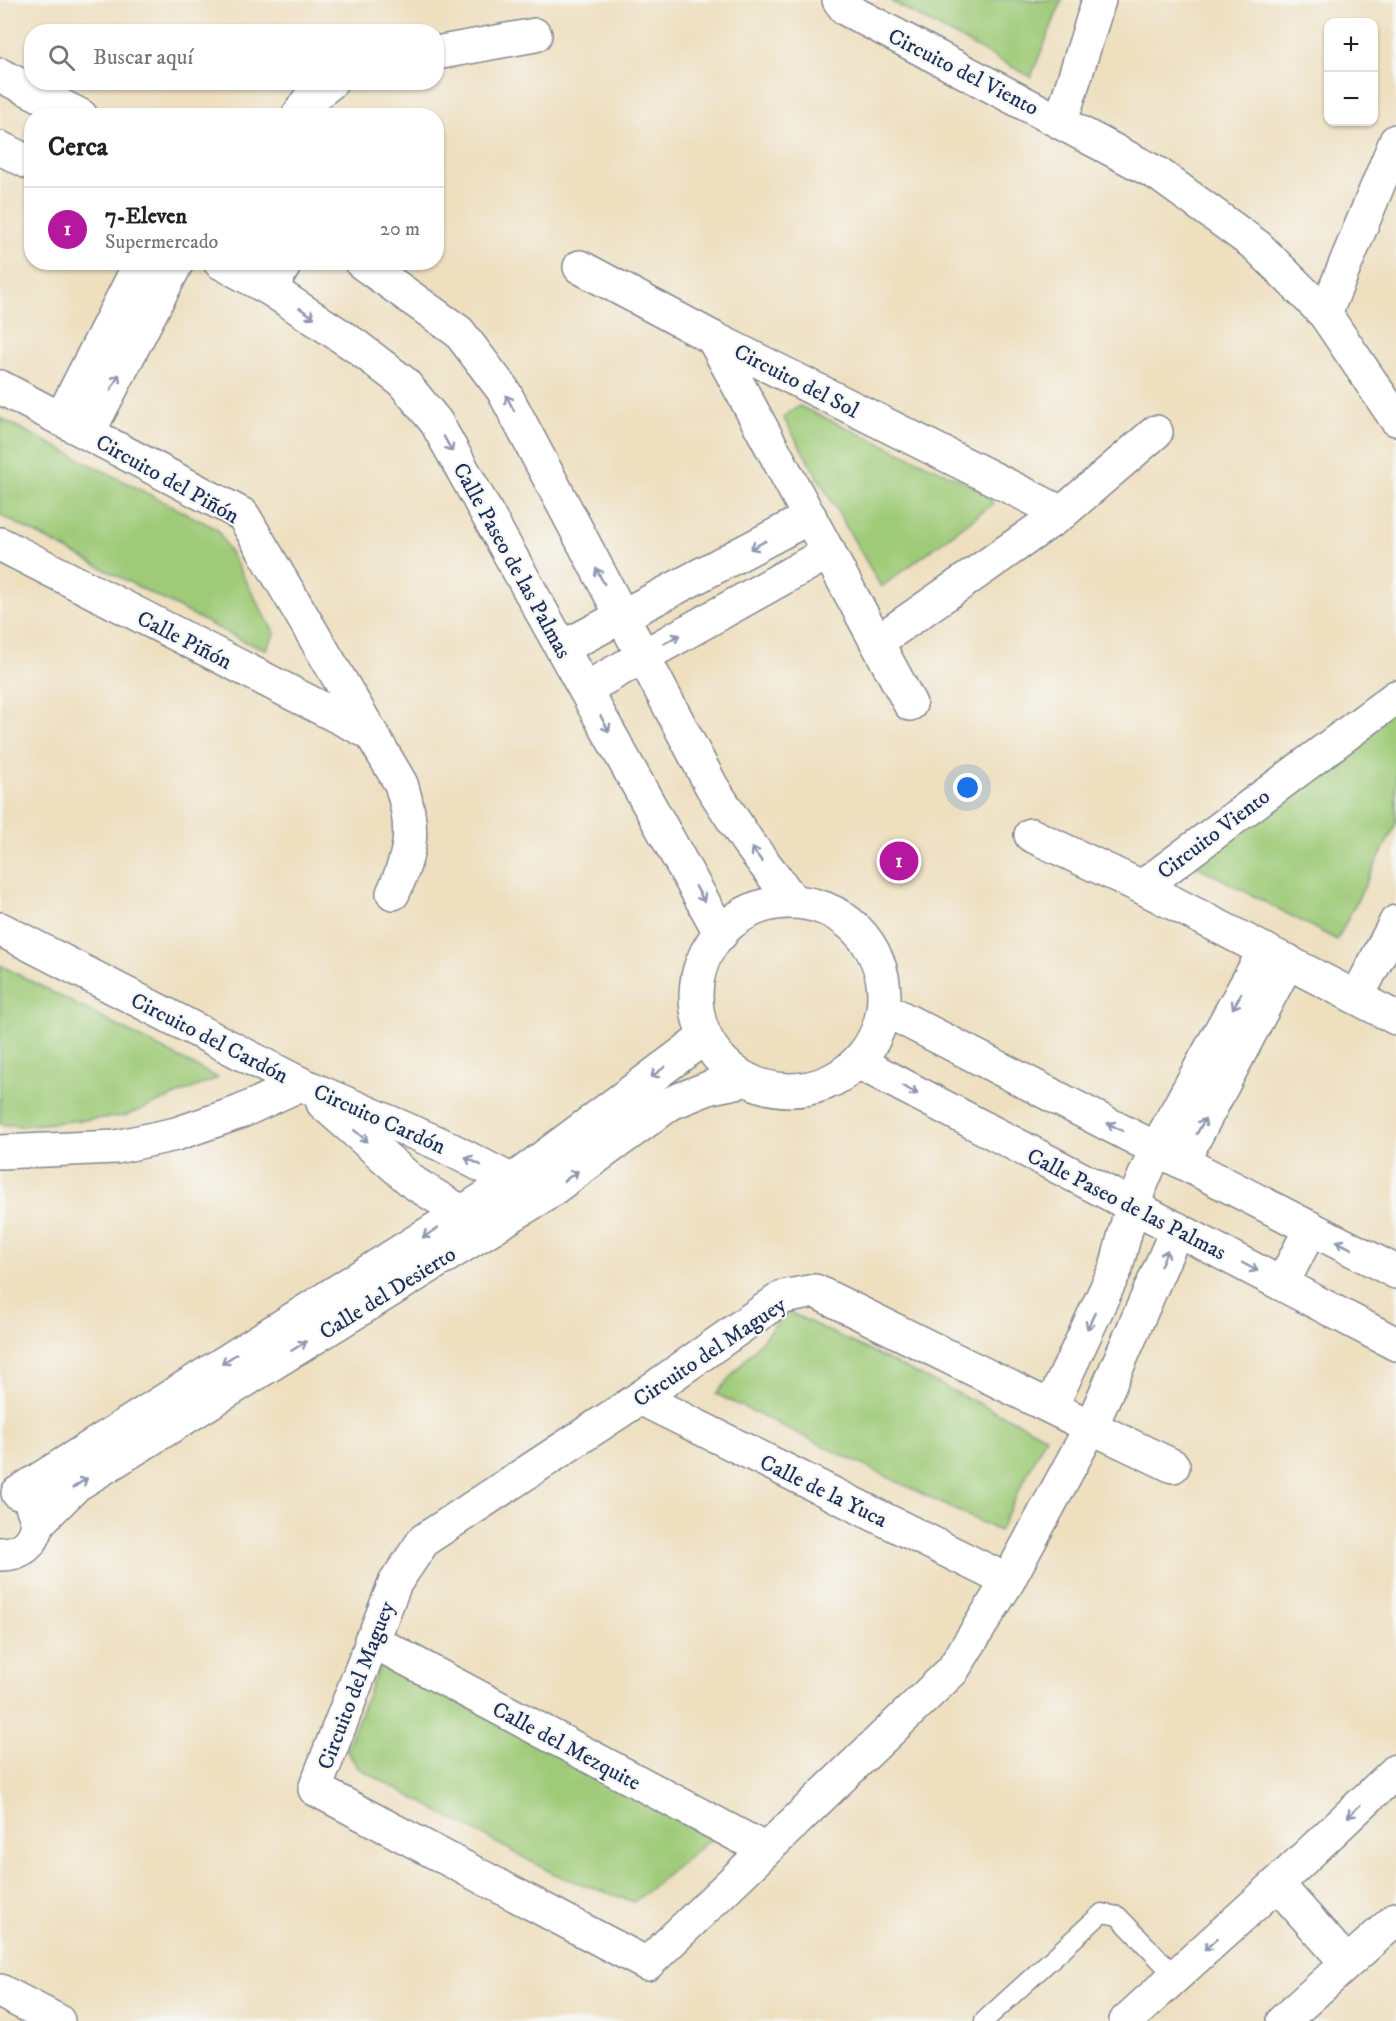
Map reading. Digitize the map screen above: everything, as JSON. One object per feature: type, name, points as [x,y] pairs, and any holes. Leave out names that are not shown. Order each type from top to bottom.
[{"type":"street","name":"Circuito del Viento","points":[[839,0],[846,9],[1158,174],[1257,246],[1325,314],[1396,419]]},
{"type":"street","name":"Circuito del Viento","points":[[1061,121],[1099,0]]},
{"type":"street","points":[[444,51],[535,34]]},
{"type":"street","points":[[0,75],[24,87]]},
{"type":"street","points":[[30,90],[65,108]]},
{"type":"street","points":[[303,108],[321,90]]},
{"type":"street","points":[[1325,314],[1396,141]]},
{"type":"street","points":[[0,148],[24,160]]},
{"type":"street","points":[[580,267],[713,339]]},
{"type":"street","points":[[74,426],[138,270]]},
{"type":"street","points":[[74,426],[172,270]]},
{"type":"street","name":"Calle Paseo de las Palmas","points":[[253,270],[278,276],[356,346],[403,382],[436,422],[722,934]]},
{"type":"street","points":[[372,270],[459,332],[504,390],[712,787],[747,841],[793,901]]},
{"type":"street","name":"Circuito del Sol","points":[[713,339],[1062,513]]},
{"type":"street","name":"Circuito del Sol","points":[[713,339],[910,704]]},
{"type":"street","name":"Circuito del Piñón","points":[[0,387],[243,515],[401,784],[410,814],[407,862],[393,893]]},
{"type":"street","points":[[877,642],[1062,513],[1156,432]]},
{"type":"street","points":[[562,648],[810,517]]},
{"type":"street","name":"Calle Piñón","points":[[0,544],[370,734]]},
{"type":"street","points":[[585,689],[829,552]]},
{"type":"street","name":"Circuito Viento","points":[[1396,697],[1142,887],[1396,1018]]},
{"type":"street","points":[[1031,836],[1142,887]]},
{"type":"street","points":[[793,901],[825,907],[852,924],[872,948],[883,978],[884,1009],[875,1038],[858,1062],[834,1081],[805,1090],[774,1090],[745,1080],[722,1062],[705,1037],[696,1006],[698,974],[711,945],[733,921],[761,906],[793,901]]},
{"type":"street","points":[[1357,997],[1396,922]]},
{"type":"street","name":"Circuito del Cardón","points":[[0,929],[301,1084]]},
{"type":"street","points":[[1051,1407],[1116,1268],[1132,1206],[1169,1155],[1276,956]]},
{"type":"street","points":[[884,1009],[1396,1272]]},
{"type":"street","name":"Calle del Desierto","points":[[0,1554],[21,1550],[30,1543],[38,1522],[76,1485],[460,1214],[512,1181],[705,1037]]},
{"type":"street","name":"Calle Paseo de las Palmas","points":[[858,1062],[1396,1344]]},
{"type":"street","name":"Calle del Desierto","points":[[9,1493],[490,1229],[543,1197],[671,1103],[711,1087],[745,1080]]},
{"type":"street","name":"Circuito del Cardón","points":[[0,1152],[116,1147],[176,1134],[240,1112],[301,1084]]},
{"type":"street","name":"Circuito Cardón","points":[[301,1084],[440,1144],[543,1197]]},
{"type":"street","name":"Circuito Cardón","points":[[301,1084],[414,1183],[460,1214],[490,1229]]},
{"type":"street","points":[[1282,1284],[1311,1228]]},
{"type":"street","points":[[1173,1466],[1091,1427],[1177,1229]]},
{"type":"street","name":"Circuito del Maguey","points":[[815,1291],[1091,1427],[1008,1581],[952,1671],[764,1849],[647,1964],[315,1789],[395,1583],[424,1540],[640,1398],[783,1297],[815,1291]]},
{"type":"street","name":"Calle de la Yuca","points":[[640,1398],[1008,1581]]},
{"type":"street","points":[[9,1493],[29,1500],[38,1522]]},
{"type":"street","name":"Calle del Mezquite","points":[[371,1640],[764,1849]]},
{"type":"street","points":[[1126,2021],[1277,1884],[1396,1771]]},
{"type":"street","points":[[1277,1884],[1347,1963]]},
{"type":"street","points":[[1283,2021],[1396,1919]]},
{"type":"street","points":[[0,1991],[58,2021]]},
{"type":"lane","points":[[984,2021],[1102,1913],[1119,1916],[1175,1976]]},
{"type":"green space","points":[[893,0],[1062,0],[1031,77],[892,2]]},
{"type":"green space","points":[[799,406],[985,491],[993,504],[881,587],[783,417]]},
{"type":"green space","points":[[0,418],[217,529],[275,634],[266,649],[245,642],[0,515]]},
{"type":"green space","points":[[1396,706],[1396,824],[1337,940],[1193,864]]},
{"type":"green space","points":[[0,965],[218,1078],[125,1116],[21,1126],[0,1124]]},
{"type":"green space","points":[[787,1311],[1046,1436],[999,1531],[716,1394]]},
{"type":"green space","points":[[381,1661],[713,1837],[634,1902],[558,1876],[358,1768],[346,1750]]},
{"type":"place","name":"7-Eleven","points":[[899,861]]}]
